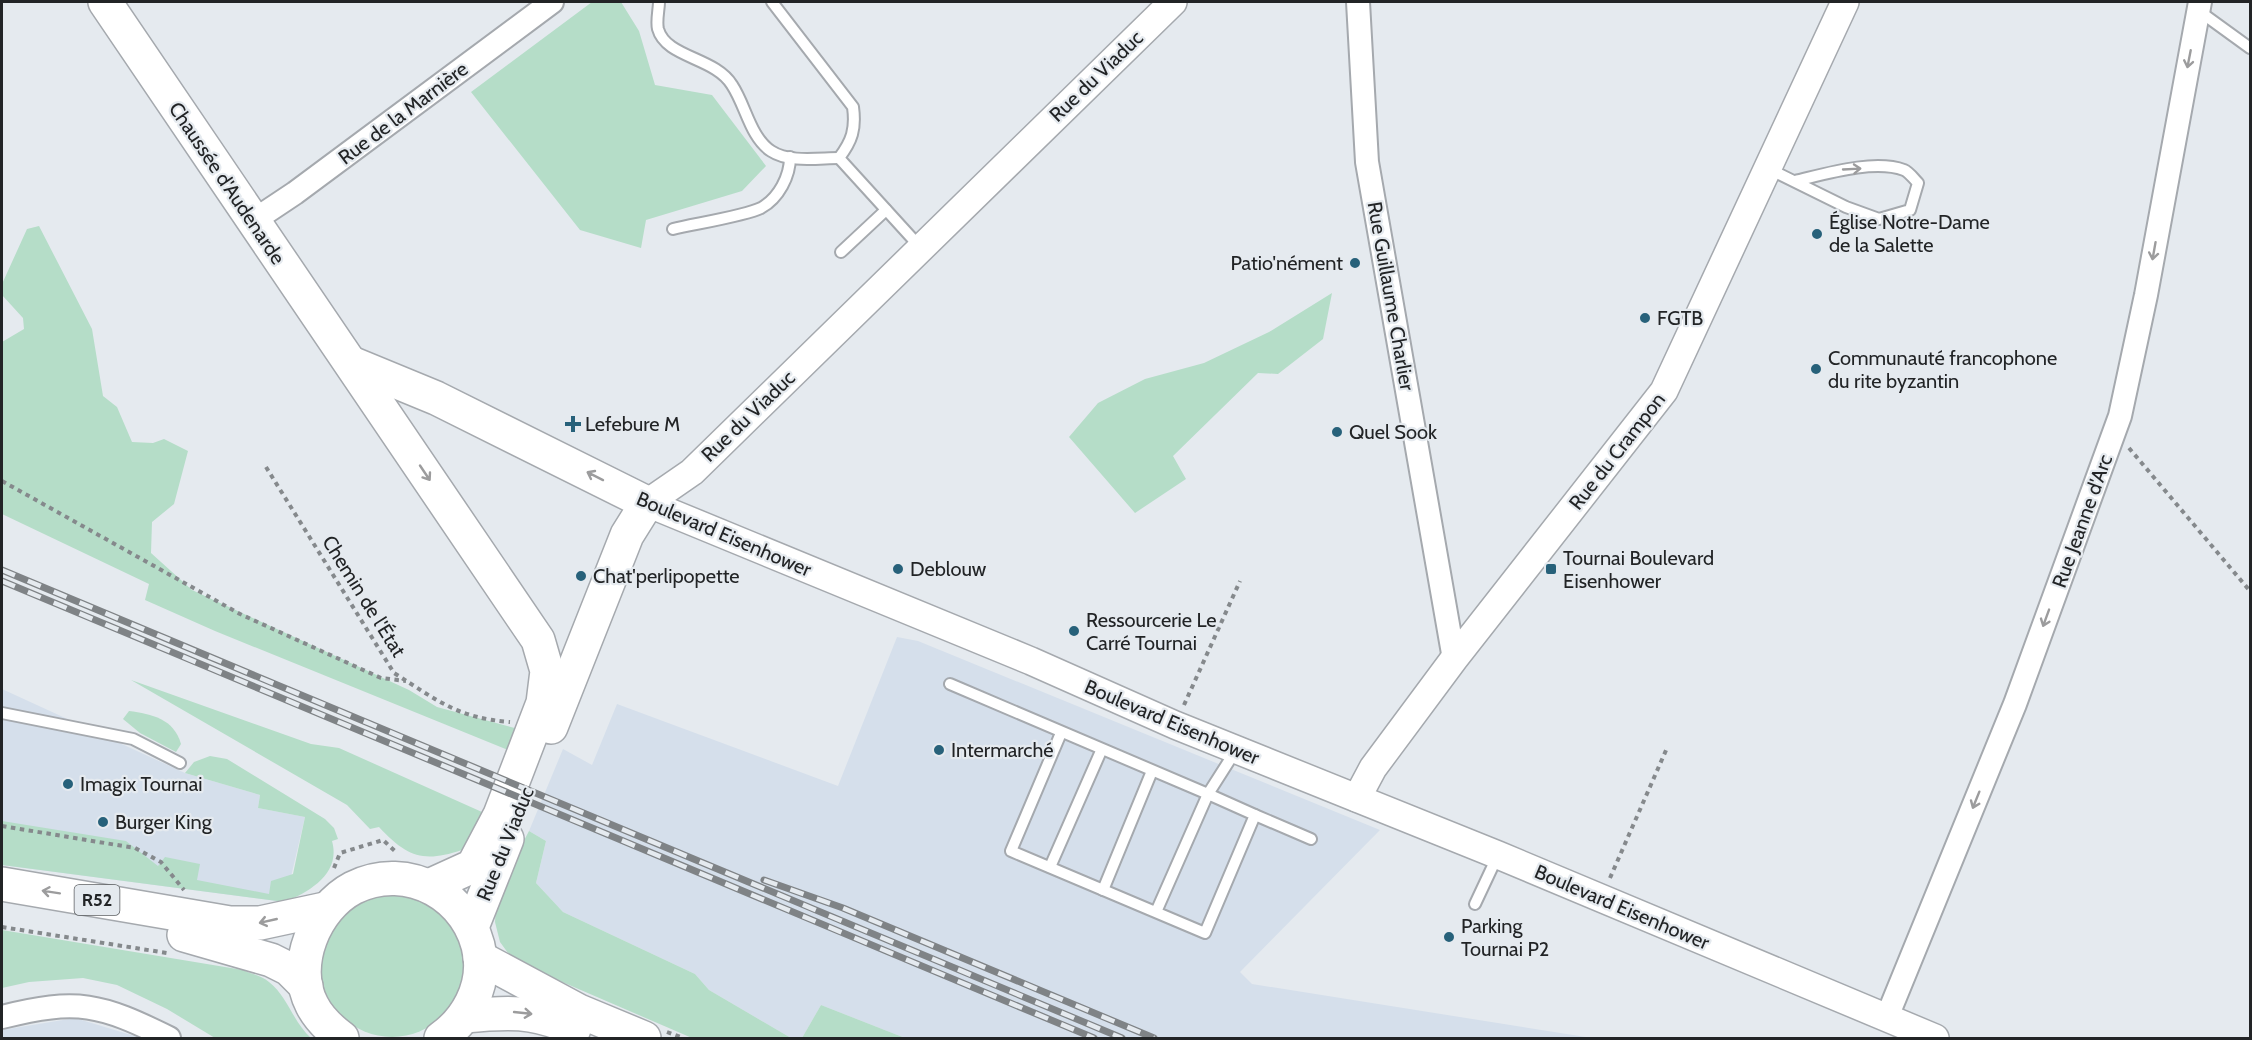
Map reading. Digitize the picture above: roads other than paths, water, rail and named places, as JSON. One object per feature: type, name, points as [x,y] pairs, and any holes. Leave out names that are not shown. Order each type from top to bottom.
[{"type":"main road","name":"Chaussée d'Audenarde","points":[[105,2],[538,640]]},
{"type":"main road","points":[[351,363],[417,389]]},
{"type":"main road","name":"Boulevard Eisenhower","points":[[417,389],[647,503]]},
{"type":"main road","name":"Rue du Viaduc","points":[[472,927],[627,535],[647,503]]},
{"type":"main road","points":[[538,640],[556,648],[566,649],[583,645]]},
{"type":"main road","name":"Rue du Viaduc","points":[[429,886],[473,867],[500,815],[543,703],[547,671],[538,640]]},
{"type":"main road","name":"R52","points":[[2,884],[230,923],[260,924],[325,909],[355,887],[378,880],[401,879],[429,886],[444,894],[460,908],[472,927],[480,958],[479,978],[474,998],[464,1016],[441,1038]]},
{"type":"main road","name":"R52","points":[[2,906],[192,936],[271,960],[289,969],[306,986]]},
{"type":"main road","name":"R52","points":[[325,909],[308,947],[304,967],[306,986],[311,1004],[325,1025],[342,1038]]},
{"type":"main road","points":[[480,958],[557,1000],[649,1037]]},
{"type":"main road","points":[[464,1016],[511,1012],[532,1014],[557,1021],[596,1038]]},
{"type":"street","name":"Rue de la Marnière","points":[[253,221],[295,194],[552,2]]},
{"type":"street","name":"Rue du Viaduc","points":[[647,503],[692,471],[1170,2]]},
{"type":"street","name":"Rue Guillaume Charlier","points":[[1358,2],[1367,162],[1454,659]]},
{"type":"street","name":"Rue du Crampon","points":[[1358,798],[1373,768],[1454,659],[1664,391],[1845,2]]},
{"type":"street","name":"Rue Jeanne d'Arc","points":[[1887,1017],[2015,704],[2115,431],[2146,295],[2200,6]]},
{"type":"street","points":[[392,425],[398,402],[403,394],[411,389],[417,389]]},
{"type":"street","name":"Boulevard Eisenhower","points":[[647,503],[1031,661],[1175,725],[1498,855],[1935,1038]]},
{"type":"street","points":[[2,1017],[40,1008],[88,1006],[123,1016],[169,1038]]},
{"type":"lane","points":[[659,2],[658,29],[673,50],[709,63],[731,82],[757,138],[772,152],[790,158],[839,158],[921,248]]},
{"type":"lane","points":[[772,2],[853,107],[855,126],[849,144],[839,158]]},
{"type":"lane","points":[[2200,6],[2250,48]]},
{"type":"lane","points":[[673,229],[760,208],[775,195],[790,174],[790,158]]},
{"type":"lane","points":[[1768,168],[1846,207],[1879,219],[1910,210],[1918,183],[1905,171],[1881,168],[1843,169],[1795,181]]},
{"type":"lane","points":[[841,252],[886,210]]},
{"type":"lane","points":[[950,684],[1101,751],[1311,839]]},
{"type":"lane","points":[[2,712],[133,739],[180,763]]},
{"type":"lane","points":[[1061,733],[1011,851],[1103,890],[1205,933],[1255,815]]},
{"type":"lane","points":[[1156,912],[1208,794],[1236,750]]},
{"type":"lane","points":[[1050,867],[1101,751]]},
{"type":"lane","points":[[1103,890],[1152,771]]},
{"type":"lane","points":[[1475,904],[1498,855]]},
{"type":"railway","points":[[2,570],[1122,1038]]},
{"type":"railway","points":[[2,581],[1094,1038]]},
{"type":"railway","points":[[764,880],[843,908],[1154,1038]]},
{"type":"place","name":"Église Notre-Dame de la Salette","points":[[1817,234]]},
{"type":"place","name":"Patio'nément","points":[[1355,263]]},
{"type":"place","name":"FGTB","points":[[1645,318]]},
{"type":"place","name":"Communauté francophone du rite byzantin","points":[[1816,369]]},
{"type":"place","name":"Lefebure M","points":[[573,424]]},
{"type":"place","name":"Quel Sook","points":[[1337,432]]},
{"type":"place","name":"Deblouw","points":[[898,569]]},
{"type":"place","name":"Tournai Boulevard Eisenhower","points":[[1551,569]]},
{"type":"place","name":"Chat'perlipopette","points":[[581,576]]},
{"type":"place","name":"Ressourcerie Le Carré Tournai","points":[[1074,631]]},
{"type":"place","name":"Intermarché","points":[[939,750]]},
{"type":"place","name":"Imagix Tournai","points":[[68,784]]},
{"type":"place","name":"Burger King","points":[[103,822]]},
{"type":"place","name":"Parking Tournai P2","points":[[1449,937]]}]
